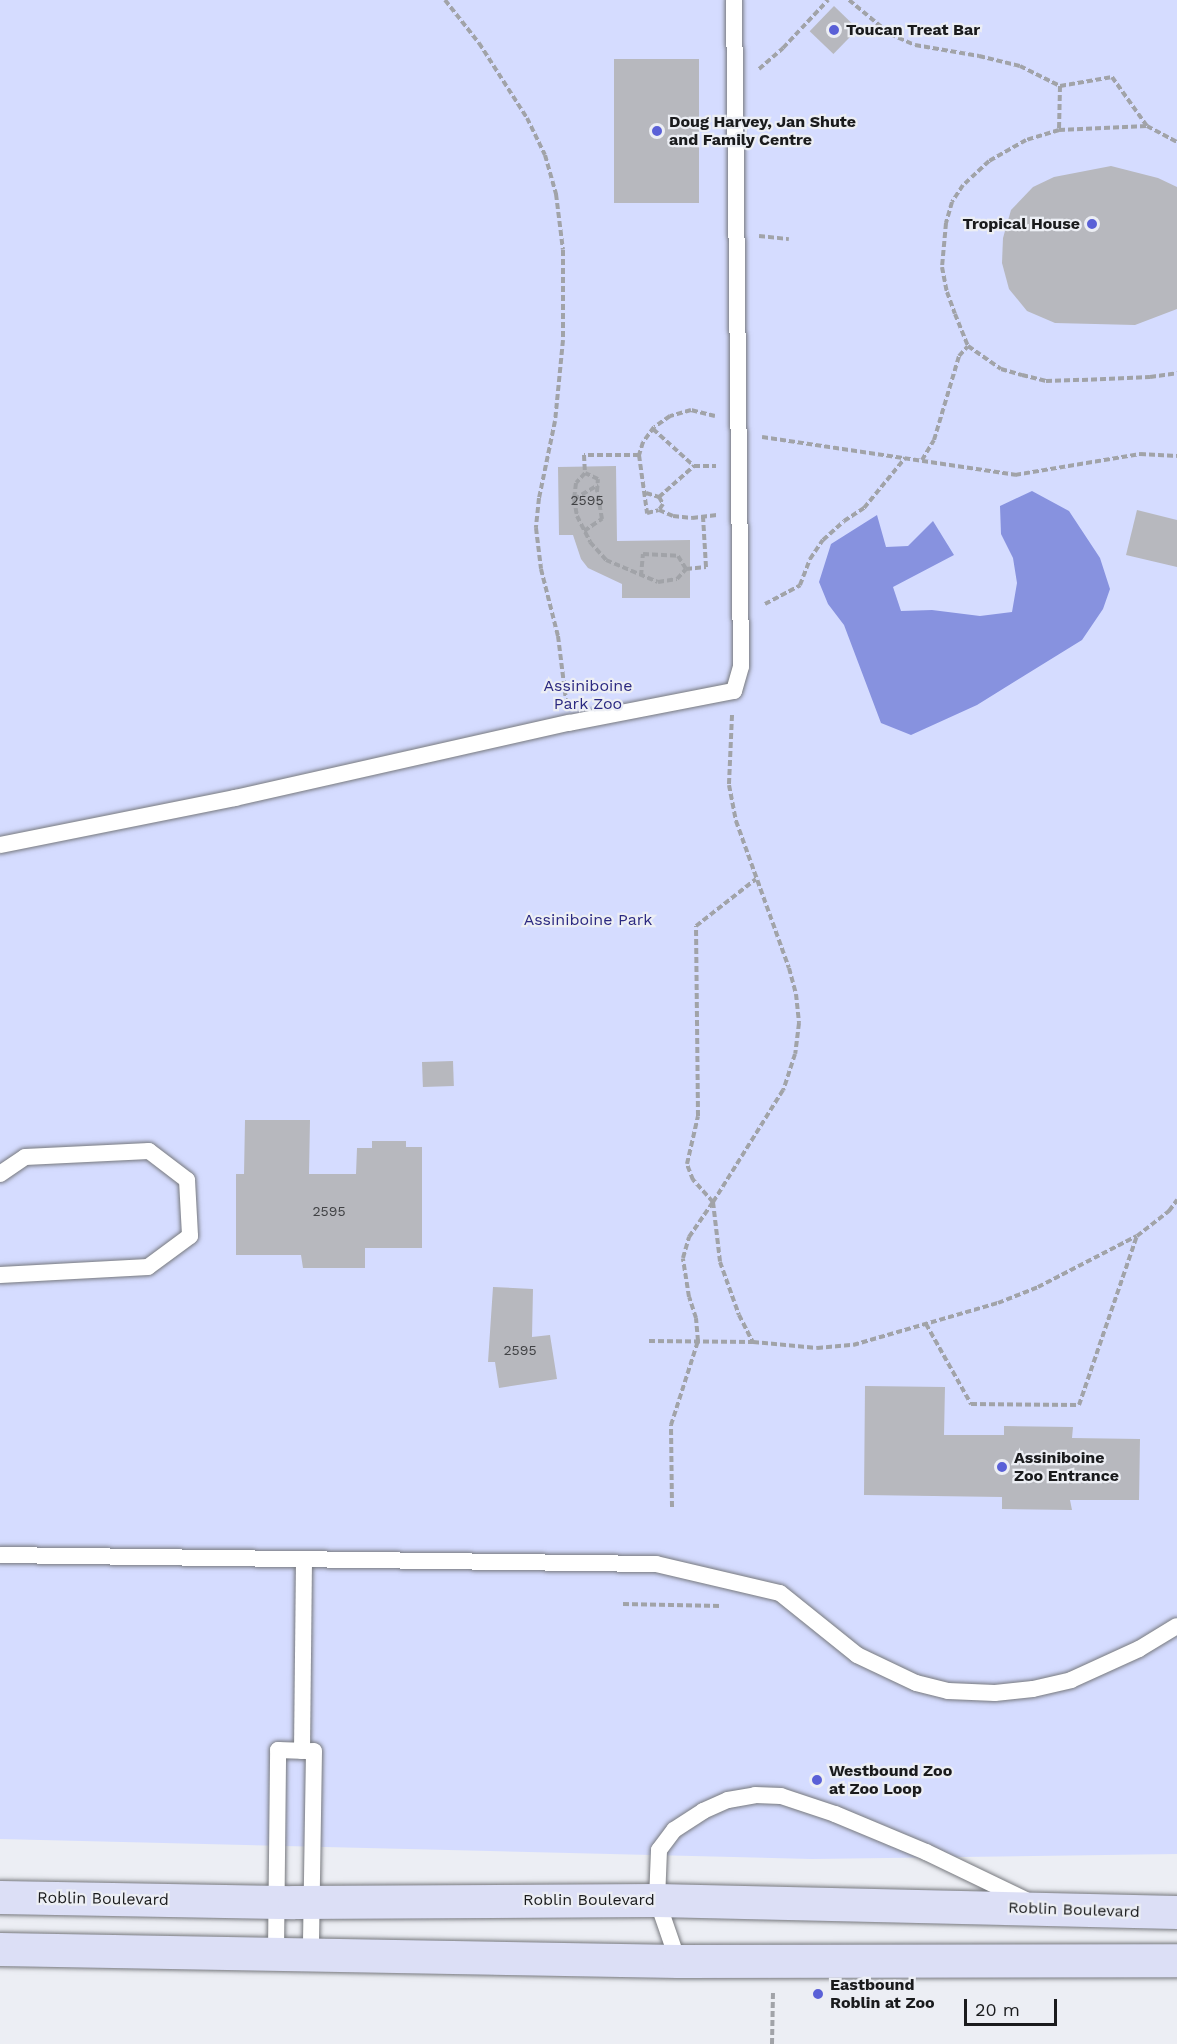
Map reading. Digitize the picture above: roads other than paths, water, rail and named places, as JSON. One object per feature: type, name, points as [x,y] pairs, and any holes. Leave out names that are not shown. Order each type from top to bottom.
[{"type":"main road","name":"Roblin Boulevard","points":[[0,1897],[312,1902],[657,1900],[1177,1912]]},
{"type":"main road","points":[[0,1949],[276,1952],[678,1961],[1177,1960]]},
{"type":"lane","points":[[0,845],[235,798],[569,723],[734,692],[741,666],[734,0]]},
{"type":"lane","points":[[0,1174],[25,1157],[149,1151],[187,1180],[190,1236],[148,1267],[0,1275]]},
{"type":"lane","points":[[0,1555],[656,1564],[780,1593],[857,1655],[916,1683],[948,1691],[995,1693],[1033,1689],[1071,1680],[1122,1658],[1177,1626]]},
{"type":"lane","points":[[304,1559],[312,1902],[311,1953]]},
{"type":"lane","points":[[276,1952],[278,1750],[308,1751]]},
{"type":"lane","points":[[678,1961],[657,1900],[659,1850],[674,1830],[703,1811],[728,1800],[755,1795],[781,1796],[835,1814],[958,1866],[1043,1908]]},
{"type":"water","points":[[1032,491],[1069,511],[1100,558],[1110,589],[1103,609],[1082,640],[977,705],[911,735],[881,723],[844,625],[828,604],[819,582],[831,544],[877,515],[886,547],[908,546],[933,521],[954,555],[893,587],[901,611],[932,610],[980,616],[1012,612],[1017,583],[1013,558],[1001,534],[1000,506]]},
{"type":"place","name":"Toucan Treat Bar","points":[[834,30]]},
{"type":"place","name":"Doug Harvey, Jan Shute and Family Centre","points":[[657,131]]},
{"type":"place","name":"Tropical House","points":[[1092,224]]},
{"type":"place","name":"Assiniboine Zoo Entrance","points":[[1002,1467]]},
{"type":"place","name":"Westbound Zoo at Zoo Loop","points":[[817,1780]]},
{"type":"place","name":"Eastbound Roblin at Zoo","points":[[818,1994]]},
{"type":"park label","name":"Assiniboine Park Zoo","points":[[588,695]]},
{"type":"park label","name":"Assiniboine Park","points":[[588,920]]}]
